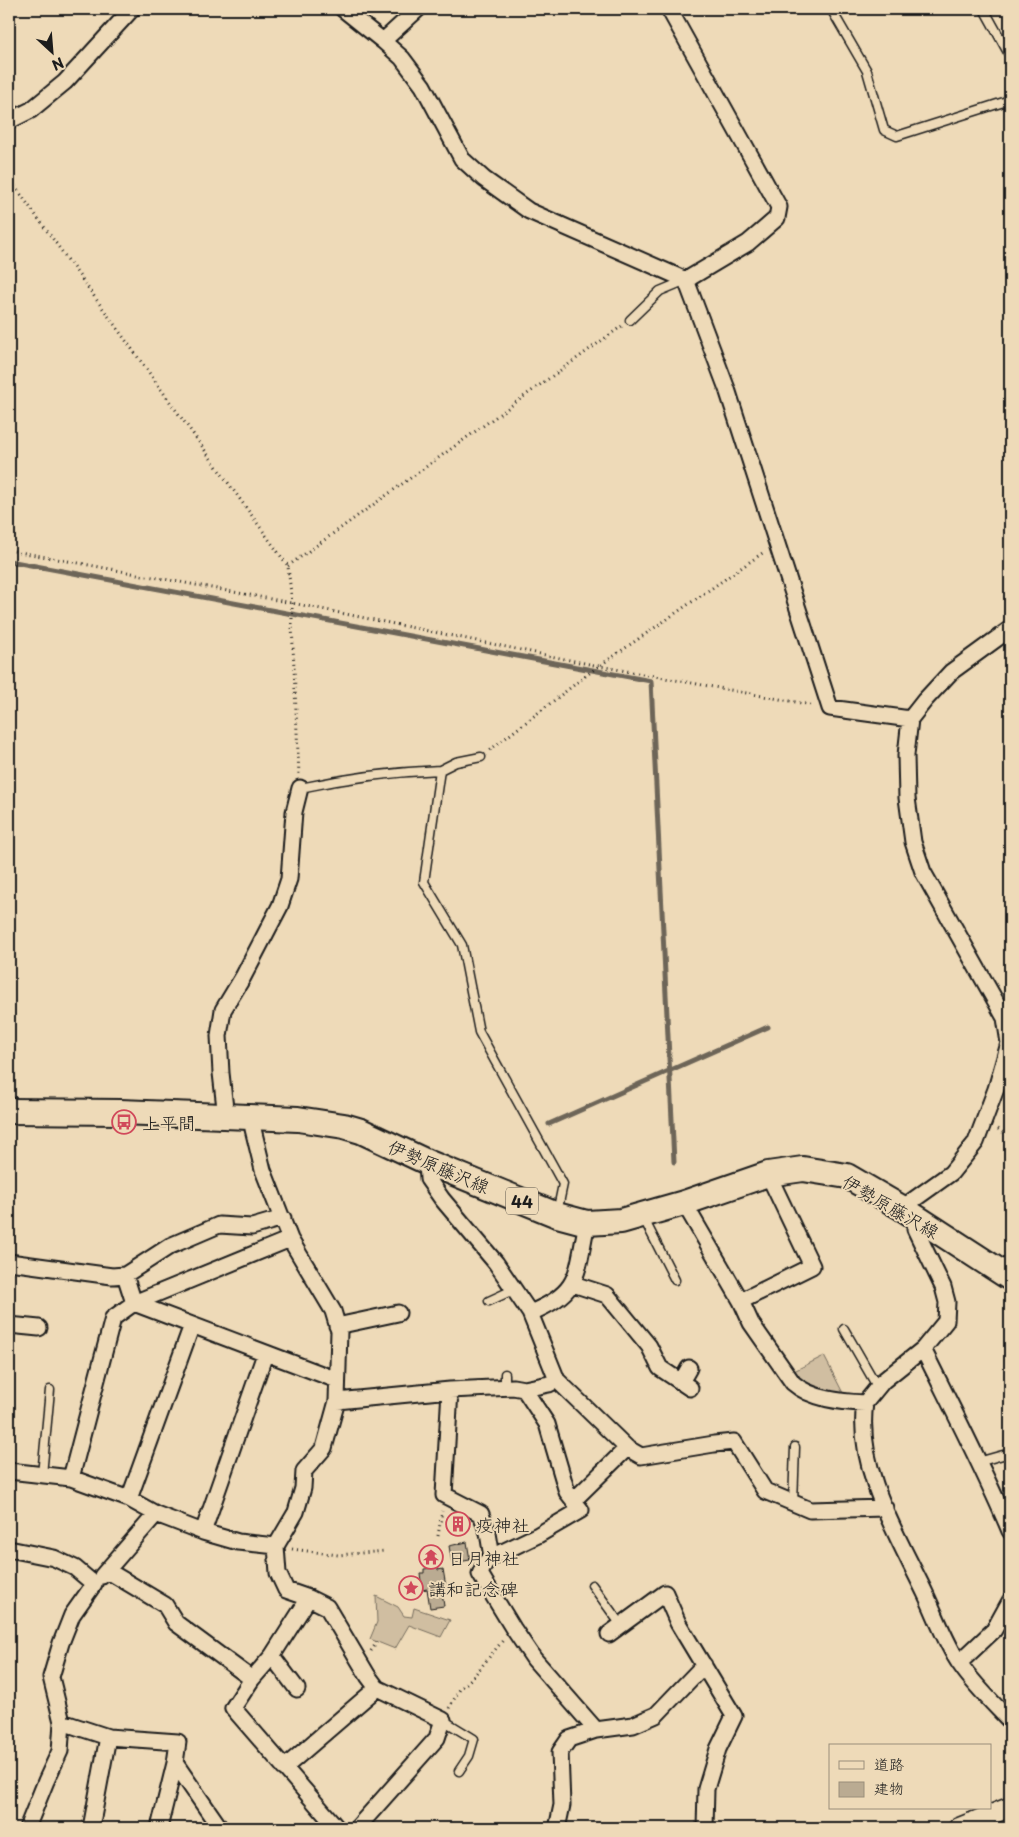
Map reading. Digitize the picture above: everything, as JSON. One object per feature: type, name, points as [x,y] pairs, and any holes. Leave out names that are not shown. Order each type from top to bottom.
[{"type":"main road","name":"伊勢原藤沢線","points":[[9,1111],[120,1112],[307,1120],[344,1126],[361,1131],[427,1162],[557,1215],[587,1224],[621,1221],[768,1174],[803,1169],[847,1176],[1010,1278]]},
{"type":"street","points":[[9,121],[31,110],[64,82],[132,9]]},
{"type":"street","points":[[342,9],[402,58],[423,86],[462,159],[484,179],[529,211],[686,280],[727,390],[830,708],[910,720]]},
{"type":"street","points":[[383,41],[418,9]]},
{"type":"street","points":[[669,9],[779,207],[777,218],[748,243],[686,280]]},
{"type":"street","points":[[1010,631],[951,672],[925,700],[910,720],[906,755],[907,798],[913,842],[923,872],[1005,1018],[1009,1043],[996,1089],[976,1142],[951,1173],[910,1214],[915,1229],[944,1287],[947,1302],[946,1321],[923,1349],[883,1381],[865,1402],[862,1420],[868,1461],[884,1508],[959,1663],[1010,1721]]},
{"type":"street","points":[[226,1117],[219,1036],[223,1010],[243,977],[280,906],[289,879],[294,812],[300,788]]},
{"type":"street","points":[[253,1118],[253,1129],[263,1170],[290,1239],[333,1311],[339,1331],[337,1401],[324,1448],[304,1471],[303,1488],[296,1512],[276,1546],[278,1573],[286,1590],[327,1607],[377,1688],[443,1720],[437,1738],[357,1828]]},
{"type":"street","points":[[427,1162],[428,1179],[442,1199],[496,1263],[530,1313],[557,1380],[627,1448],[642,1456],[734,1442],[765,1491],[810,1510],[884,1508]]},
{"type":"street","points":[[740,1301],[812,1266],[768,1174]]},
{"type":"street","points":[[684,1202],[751,1323],[793,1383],[802,1391],[843,1402],[865,1402]]},
{"type":"street","points":[[9,1262],[112,1276],[125,1275],[170,1246],[219,1225],[252,1227],[283,1218]]},
{"type":"street","points":[[530,1313],[550,1305],[573,1284],[587,1224]]},
{"type":"street","points":[[71,1478],[113,1318],[134,1303],[290,1239]]},
{"type":"street","points":[[125,1275],[134,1303]]},
{"type":"street","points":[[573,1284],[607,1295],[649,1346],[660,1368],[686,1385],[689,1368]]},
{"type":"street","points":[[134,1303],[337,1380]]},
{"type":"street","points":[[337,1326],[398,1313]]},
{"type":"street","points":[[9,1325],[39,1328]]},
{"type":"street","points":[[129,1499],[192,1325]]},
{"type":"street","points":[[923,1349],[978,1462],[992,1486],[1010,1531]]},
{"type":"street","points":[[203,1532],[265,1354]]},
{"type":"street","points":[[524,1389],[549,1384],[557,1380]]},
{"type":"street","points":[[337,1401],[450,1390],[505,1381],[524,1389],[547,1424],[567,1492],[581,1510],[538,1535],[492,1557],[480,1574],[534,1659],[596,1730]]},
{"type":"street","points":[[450,1390],[444,1495],[481,1514],[488,1533],[492,1557]]},
{"type":"street","points":[[574,1500],[627,1448]]},
{"type":"street","points":[[9,1471],[71,1478],[129,1499],[156,1514],[203,1532],[238,1542],[276,1546]]},
{"type":"street","points":[[27,1828],[60,1751],[62,1722],[51,1676],[72,1616],[94,1584],[108,1571],[156,1514]]},
{"type":"street","points":[[9,1549],[54,1558],[75,1568],[94,1584]]},
{"type":"street","points":[[108,1571],[165,1605],[183,1634],[231,1670],[252,1679]]},
{"type":"street","points":[[608,1634],[665,1593],[678,1623],[734,1716],[718,1749],[706,1789],[705,1828]]},
{"type":"street","points":[[309,1598],[272,1656],[252,1679],[233,1708],[337,1828]]},
{"type":"street","points":[[959,1663],[994,1630],[1010,1601]]},
{"type":"street","points":[[272,1656],[297,1689]]},
{"type":"street","points":[[556,1826],[562,1805],[560,1752],[569,1739],[596,1730],[633,1725],[656,1714],[704,1666]]},
{"type":"street","points":[[284,1768],[377,1688]]},
{"type":"street","points":[[62,1722],[108,1737],[178,1742],[175,1763],[159,1828]]},
{"type":"street","points":[[91,1828],[108,1737]]},
{"type":"street","points":[[175,1763],[220,1828]]},
{"type":"street","points":[[958,1828],[1010,1807]]},
{"type":"lane","points":[[831,9],[867,71],[884,130],[897,136],[1010,100]]},
{"type":"lane","points":[[984,9],[1010,56]]},
{"type":"lane","points":[[630,320],[660,292],[686,280]]},
{"type":"lane","points":[[300,788],[328,782],[406,772],[440,770],[456,762],[480,757]]},
{"type":"lane","points":[[440,770],[424,882],[462,945],[479,1032],[563,1184],[557,1215]]},
{"type":"lane","points":[[642,1215],[674,1280]]},
{"type":"lane","points":[[489,1301],[515,1289]]},
{"type":"lane","points":[[844,1329],[878,1388]]},
{"type":"lane","points":[[42,1475],[50,1390]]},
{"type":"lane","points":[[793,1503],[795,1447]]},
{"type":"lane","points":[[978,1462],[1010,1453]]},
{"type":"lane","points":[[592,1585],[621,1625]]},
{"type":"lane","points":[[443,1720],[474,1738],[469,1756],[459,1771]]},
{"type":"path","points":[[9,178],[288,566],[292,603],[300,788]]},
{"type":"path","points":[[288,566],[630,320]]},
{"type":"path","points":[[480,757],[599,666],[777,543]]},
{"type":"path","points":[[9,550],[292,603],[599,666],[830,708]]},
{"type":"path","points":[[438,1536],[441,1516]]},
{"type":"path","points":[[276,1546],[338,1555],[386,1551]]},
{"type":"path","points":[[443,1720],[460,1689],[473,1677],[513,1628]]},
{"type":"shaded area","points":[[824,1356],[843,1393],[839,1398],[801,1388],[792,1372]]},
{"type":"shaded area","points":[[376,1596],[398,1607],[404,1616],[412,1617],[414,1608],[450,1620],[441,1637],[409,1625],[395,1649],[370,1639],[377,1622]]},
{"type":"building","points":[[467,1542],[470,1560],[452,1563],[449,1546]]},
{"type":"building","points":[[438,1567],[438,1570],[443,1569],[446,1587],[441,1587],[444,1606],[430,1608],[427,1589],[422,1590],[420,1573],[424,1573],[424,1569]]},
{"type":"waterway","points":[[9,561],[651,681],[674,1162]]},
{"type":"waterway","points":[[549,1124],[768,1027]]},
{"type":"place","name":"上平間","points":[[124,1122]]},
{"type":"place","name":"疫神社","points":[[458,1524]]},
{"type":"place","name":"日月神社","points":[[431,1557]]},
{"type":"place","name":"講和記念碑","points":[[411,1588]]}]
